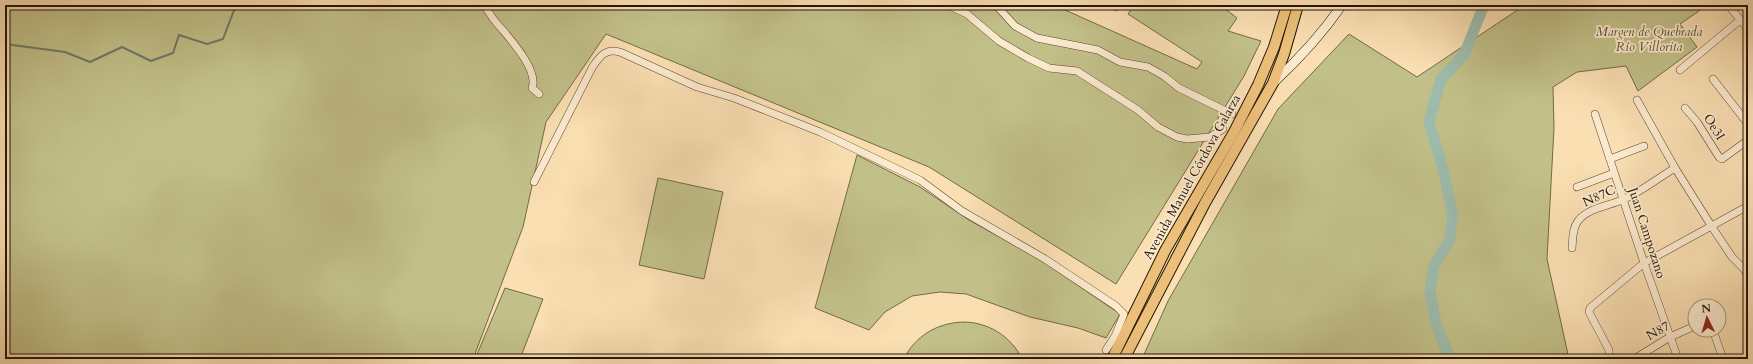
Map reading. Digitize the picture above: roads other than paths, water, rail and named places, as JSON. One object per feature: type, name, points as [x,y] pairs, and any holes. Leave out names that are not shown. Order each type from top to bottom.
[{"type":"main road","name":"Avenida Manuel Córdova Galarza","points":[[1112,359],[1166,249],[1234,132],[1258,85],[1274,47],[1287,5]]},
{"type":"main road","name":"Avenida Manuel Córdova Galarza","points":[[1124,359],[1205,203],[1273,83],[1284,54],[1298,5]]},
{"type":"main road","points":[[1273,83],[1297,61],[1329,24],[1342,5]]},
{"type":"street","points":[[484,5],[500,28],[514,42],[531,73],[534,84],[532,88],[539,94]]},
{"type":"street","points":[[948,5],[966,14],[999,41],[1028,58],[1049,68],[1077,71],[1138,110],[1158,127],[1176,137],[1187,139],[1210,137],[1223,130]]},
{"type":"street","points":[[996,5],[1015,26],[1037,38],[1098,50],[1120,62],[1148,68],[1164,76],[1179,88],[1232,114]]},
{"type":"street","points":[[1728,5],[1748,29]]},
{"type":"street","points":[[1680,70],[1740,20]]},
{"type":"street","points":[[534,182],[593,66],[602,54],[608,51],[620,52],[697,87],[734,98],[820,132],[920,180],[962,210],[1044,259],[1116,306],[1124,314],[1115,336],[1106,350]]},
{"type":"street","points":[[1713,79],[1748,124]]},
{"type":"street","points":[[1637,100],[1675,168],[1712,227],[1732,257],[1748,275]]},
{"type":"street","name":"Oe3I","points":[[1685,108],[1697,122],[1719,157],[1722,159],[1748,140]]},
{"type":"street","name":"Juan Campozano","points":[[1595,114],[1644,264],[1678,359]]},
{"type":"street","points":[[1610,159],[1644,146]]},
{"type":"street","name":"N87C","points":[[1572,248],[1573,232],[1576,223],[1581,218],[1600,207],[1623,200],[1675,168]]},
{"type":"street","points":[[1577,187],[1614,173]]},
{"type":"street","points":[[1609,359],[1609,350],[1589,312],[1590,308],[1644,264],[1748,206]]},
{"type":"street","name":"N87","points":[[1634,359],[1670,337],[1687,330]]},
{"type":"street","points":[[1716,338],[1723,359]]},
{"type":"waterway","points":[[5,44],[65,52],[90,62],[122,47],[151,61],[173,53],[179,35],[207,44],[223,39],[236,5]]},
{"type":"waterway","points":[[1450,359],[1436,324],[1430,291],[1434,265],[1449,241],[1453,217],[1443,169],[1429,122],[1441,79],[1464,55],[1484,5]]},
{"type":"park label","name":"Margen de Quebrada Río Villorita","points":[[1649,40]]}]
